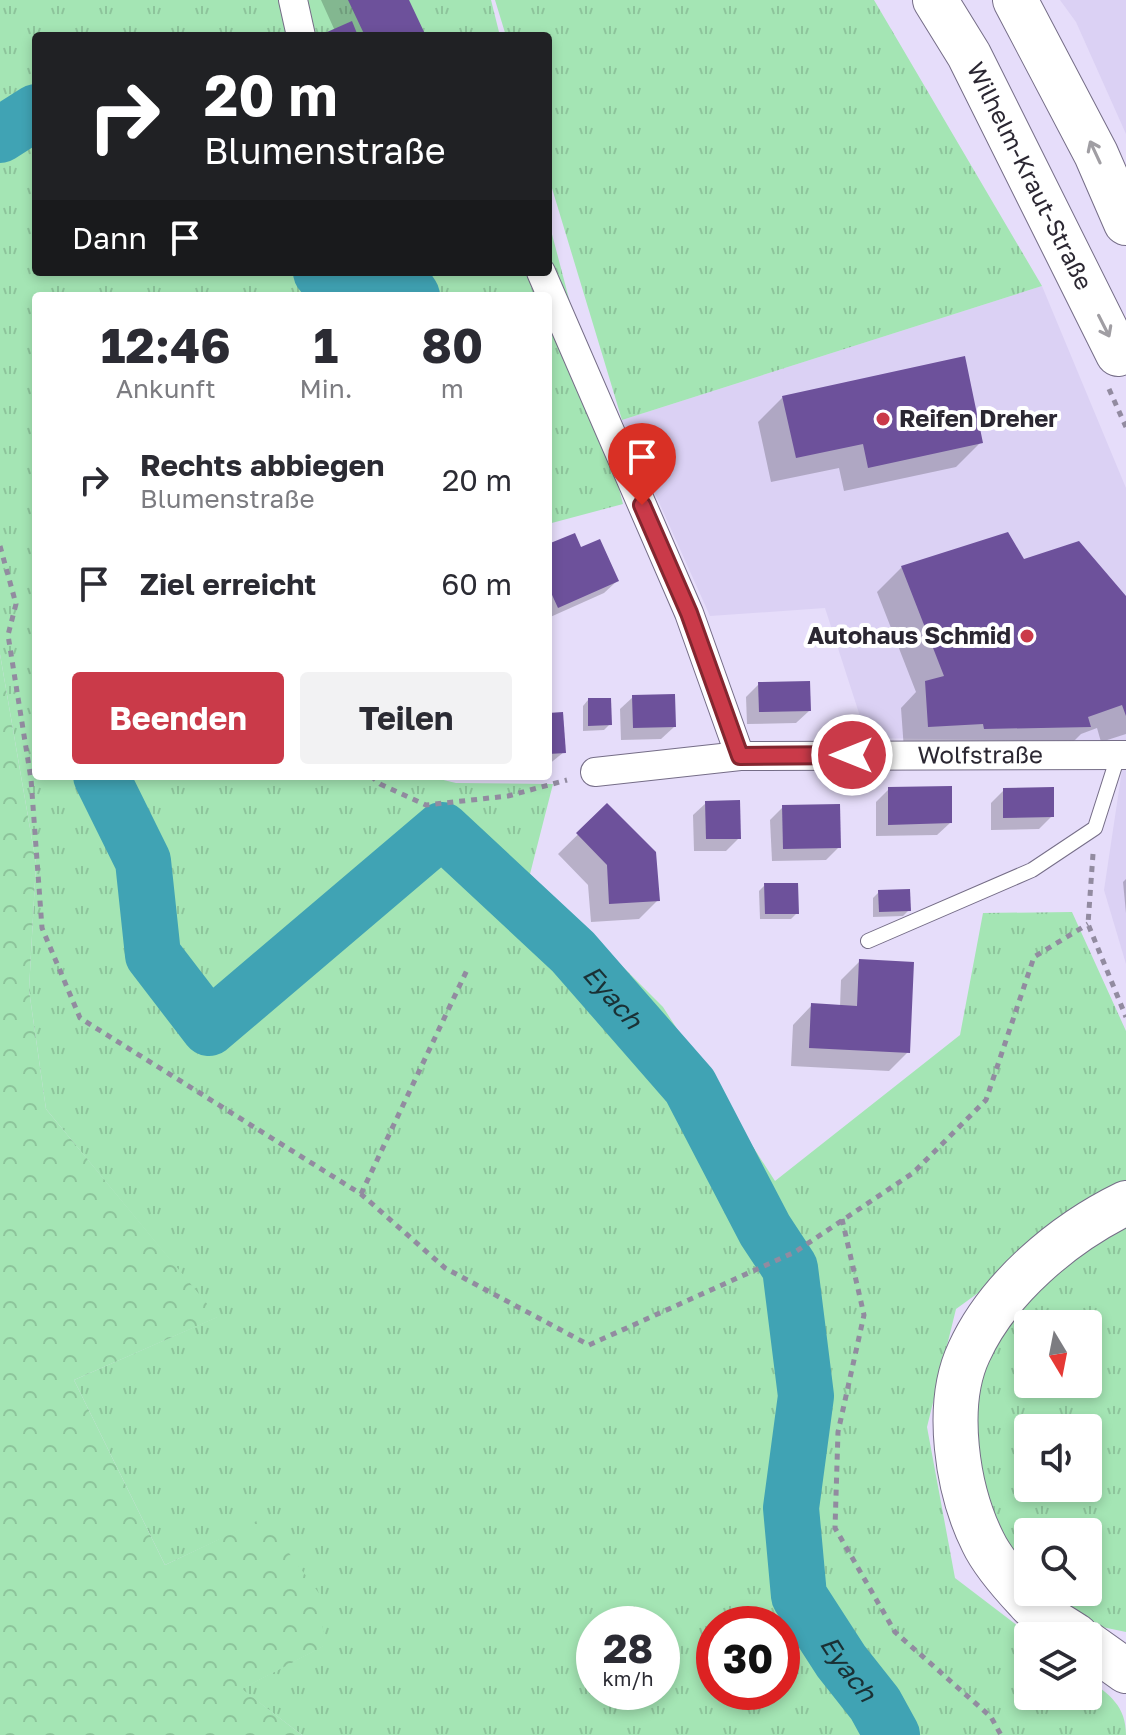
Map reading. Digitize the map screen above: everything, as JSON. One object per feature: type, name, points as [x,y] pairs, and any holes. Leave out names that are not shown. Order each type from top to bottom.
[{"type":"highway","name":"Wilhelm-Kraut-Straße","points":[[935,0],[969,55],[1118,354]]},
{"type":"highway","points":[[1015,0],[1096,154],[1126,223]]},
{"type":"highway","points":[[1056,1622],[1028,1602],[983,1543],[965,1490],[958,1438],[957,1394],[968,1352],[1000,1303],[1049,1252],[1126,1203]]},
{"type":"highway","points":[[1102,1644],[1126,1647]]},
{"type":"highway","points":[[1102,1653],[1126,1671]]},
{"type":"street","points":[[293,0],[300,32]]},
{"type":"street","points":[[552,297],[689,613],[740,756]]},
{"type":"street","name":"Wolfstraße","points":[[595,772],[740,756],[1122,756]]},
{"type":"lane","points":[[868,941],[1032,870],[1095,828],[1122,756]]},
{"type":"path","points":[[0,546],[16,604],[8,635],[32,767]]},
{"type":"path","points":[[376,780],[426,805],[508,796],[595,772]]},
{"type":"path","points":[[34,780],[42,928],[80,1018],[361,1194],[445,1268],[589,1345],[795,1252],[913,1173],[986,1100],[1034,957],[1088,924]]},
{"type":"path","points":[[1095,828],[1088,924],[1126,1017]]},
{"type":"path","points":[[361,1194],[467,970]]},
{"type":"path","points":[[842,1219],[864,1315],[838,1432],[835,1528],[895,1632],[991,1717],[1001,1735]]},
{"type":"shaded area","points":[[1060,0],[1126,0],[1126,134],[1076,22]]},
{"type":"shaded area","points":[[1042,286],[1126,488],[1126,742],[867,738],[825,608],[710,616],[622,420]]},
{"type":"shaded area","points":[[1126,743],[1126,964],[1104,890]]},
{"type":"green space","points":[[0,0],[491,0],[499,32],[32,32],[32,276],[552,276],[552,234],[623,504],[552,523],[552,292],[32,292],[32,780],[444,780],[456,783],[553,784],[530,874],[663,1007],[775,1181],[960,1035],[983,913],[1072,912],[1126,1031],[1126,1186],[956,1309],[927,1427],[955,1578],[1014,1623],[1014,1710],[1102,1710],[1102,1690],[1120,1709],[1126,1735],[302,1735],[241,1689],[323,1646],[263,1519],[165,1565],[74,1380],[217,1317],[46,1109],[29,990],[36,863],[0,654]]},
{"type":"green space","points":[[495,0],[874,0],[1042,286],[622,420],[552,188],[552,32],[505,32]]},
{"type":"green space","points":[[0,654],[36,863],[29,990],[46,1109],[218,1317],[74,1380],[165,1565],[263,1518],[321,1596],[324,1646],[242,1689],[302,1735],[0,1735]]},
{"type":"green space","points":[[1126,1218],[1126,1632],[1102,1627],[1102,1622],[1085,1622],[1063,1606],[1102,1606],[1102,1518],[1014,1518],[1014,1559],[994,1534],[972,1436],[984,1356],[1014,1318],[1014,1398],[1102,1398],[1102,1310],[1020,1310],[1059,1261]]},
{"type":"building","points":[[348,0],[409,0],[424,32],[363,32]]},
{"type":"building","points":[[352,21],[356,32],[327,32]]},
{"type":"building","name":"Reifen Dreher","points":[[965,356],[983,443],[868,468],[863,444],[796,458],[782,396]]},
{"type":"building","name":"Autohaus Schmid","points":[[1008,532],[1024,559],[1079,541],[1126,596],[1126,716],[1122,705],[1088,717],[1091,727],[984,729],[983,724],[928,727],[925,681],[944,676],[901,566]]},
{"type":"building","points":[[575,533],[581,547],[600,539],[619,581],[558,608],[552,595],[552,542]]},
{"type":"building","points":[[810,681],[811,711],[759,712],[758,682]]},
{"type":"building","points":[[675,694],[676,727],[633,728],[632,695]]},
{"type":"building","points":[[588,698],[611,698],[612,725],[588,726]]},
{"type":"building","points":[[563,712],[566,753],[552,754],[552,713]]},
{"type":"building","points":[[952,786],[952,823],[888,825],[888,787]]},
{"type":"building","points":[[1054,787],[1054,817],[1003,818],[1003,788]]},
{"type":"building","points":[[740,800],[741,839],[706,839],[705,801]]},
{"type":"building","points":[[607,803],[656,852],[660,901],[609,904],[607,865],[576,833]]},
{"type":"building","points":[[840,804],[841,848],[783,849],[782,805]]},
{"type":"building","points":[[764,883],[798,883],[799,914],[765,914]]},
{"type":"building","points":[[910,889],[911,911],[879,912],[878,890]]},
{"type":"building","points":[[859,959],[914,962],[910,1053],[809,1048],[811,1003],[857,1006]]},
{"type":"waterway","name":"Eyach","points":[[0,135],[32,115]]},
{"type":"waterway","name":"Eyach","points":[[340,276],[409,292]]},
{"type":"waterway","name":"Eyach","points":[[103,780],[143,861],[153,955],[209,1028],[442,830],[573,952],[690,1086],[765,1230],[790,1268],[806,1396],[791,1508],[799,1596],[841,1661],[875,1704],[892,1735]]},
{"type":"place","name":"Reifen Dreher","points":[[883,419]]},
{"type":"place","name":"Autohaus Schmid","points":[[1027,636]]},
{"type":"route","points":[[642,505],[689,613],[740,756],[852,755]]}]
